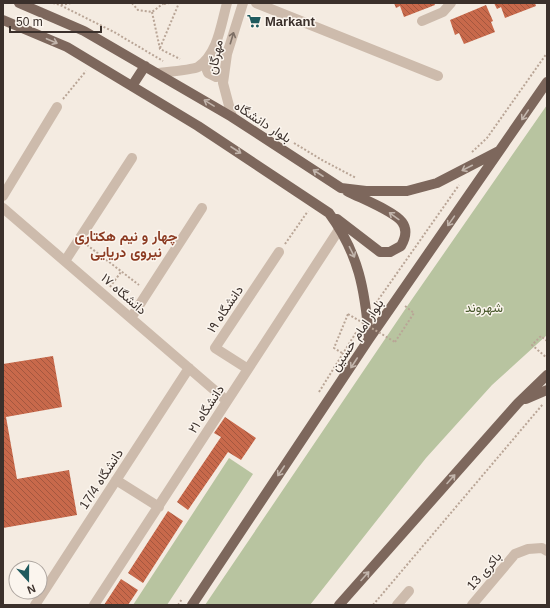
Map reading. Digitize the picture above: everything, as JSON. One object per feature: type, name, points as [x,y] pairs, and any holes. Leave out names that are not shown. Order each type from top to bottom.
[{"type":"main road","name":"بلوار دانشگاه","points":[[19,3],[36,6],[158,73],[232,117],[341,188],[366,191],[407,191],[437,183],[501,150]]},
{"type":"main road","points":[[3,20],[67,47],[198,126],[314,202],[380,252],[390,252],[401,246],[406,236],[403,223],[392,214],[341,188]]},
{"type":"main road","points":[[132,86],[145,66]]},
{"type":"main road","name":"بلوار امام حسین","points":[[192,605],[369,340],[547,82]]},
{"type":"main road","points":[[329,213],[340,228],[355,260],[363,292],[369,340]]},
{"type":"main road","points":[[339,605],[518,403],[547,375]]},
{"type":"main road","points":[[518,403],[547,390]]},
{"type":"street","name":"مهرگان","points":[[158,73],[197,68],[208,58],[216,45],[227,3]]},
{"type":"street","name":"مهرگان","points":[[232,117],[223,83],[224,70],[227,54],[243,3]]},
{"type":"street","points":[[256,3],[438,76]]},
{"type":"street","points":[[422,21],[443,12],[451,3]]},
{"type":"street","points":[[208,58],[206,68],[208,73],[216,76],[220,75],[224,70]]},
{"type":"street","points":[[3,196],[57,106]]},
{"type":"street","points":[[65,261],[132,158]]},
{"type":"street","name":"دانشگاه ۱۷","points":[[3,208],[227,401]]},
{"type":"street","points":[[131,318],[202,208]]},
{"type":"street","name":"دانشگاه ۲۱","points":[[94,605],[340,228]]},
{"type":"street","name":"دانشگاه ۱۹","points":[[248,369],[214,348],[279,252]]},
{"type":"street","name":"دانشگاه 17/4","points":[[34,605],[189,368]]},
{"type":"street","points":[[116,480],[158,507]]},
{"type":"street","name":"باکری 13","points":[[472,605],[515,554],[528,549],[542,548],[547,551]]},
{"type":"street","points":[[397,605],[409,591]]},
{"type":"path","points":[[53,3],[114,32],[168,64],[184,69]]},
{"type":"path","points":[[132,3],[138,10],[152,12],[164,3],[168,3]]},
{"type":"path","points":[[160,49],[179,3]]},
{"type":"path","points":[[152,12],[160,49]]},
{"type":"path","points":[[160,49],[197,68]]},
{"type":"path","points":[[468,156],[487,138],[547,53]]},
{"type":"path","points":[[57,106],[93,63]]},
{"type":"path","points":[[226,94],[253,117]]},
{"type":"path","points":[[291,141],[322,160],[360,180]]},
{"type":"path","points":[[279,252],[314,202]]},
{"type":"path","points":[[80,239],[148,292]]},
{"type":"path","points":[[104,294],[121,272]]},
{"type":"path","points":[[334,348],[348,314],[395,342],[414,313]]},
{"type":"path","points":[[547,341],[541,336],[532,345],[547,358]]},
{"type":"path","points":[[373,605],[547,399]]},
{"type":"green space","name":"شهروند","points":[[547,105],[547,335],[492,385],[426,458],[310,605],[205,605],[408,305]]},
{"type":"green space","points":[[229,458],[253,474],[167,605],[133,605]]},
{"type":"building","points":[[394,3],[434,3],[435,5],[404,17],[400,6],[396,8]]},
{"type":"building","points":[[494,3],[535,3],[536,6],[505,18],[501,7],[497,9]]},
{"type":"building","points":[[486,5],[493,21],[491,22],[495,32],[464,44],[459,33],[455,35],[450,20]]},
{"type":"building","points":[[53,356],[62,407],[6,417],[17,479],[69,470],[77,515],[3,528],[3,364]]},
{"type":"building","points":[[225,417],[256,438],[241,460],[228,452],[188,510],[177,502],[221,437],[214,433]]},
{"type":"building","points":[[168,511],[183,521],[143,583],[128,573]]},
{"type":"building","points":[[121,579],[138,590],[128,605],[104,605]]},
{"type":"place","name":"Markant","points":[[254,21]]},
{"type":"district","name":"چهار و نیم هکتاری نیروی دریایی","points":[[126,244]]}]
